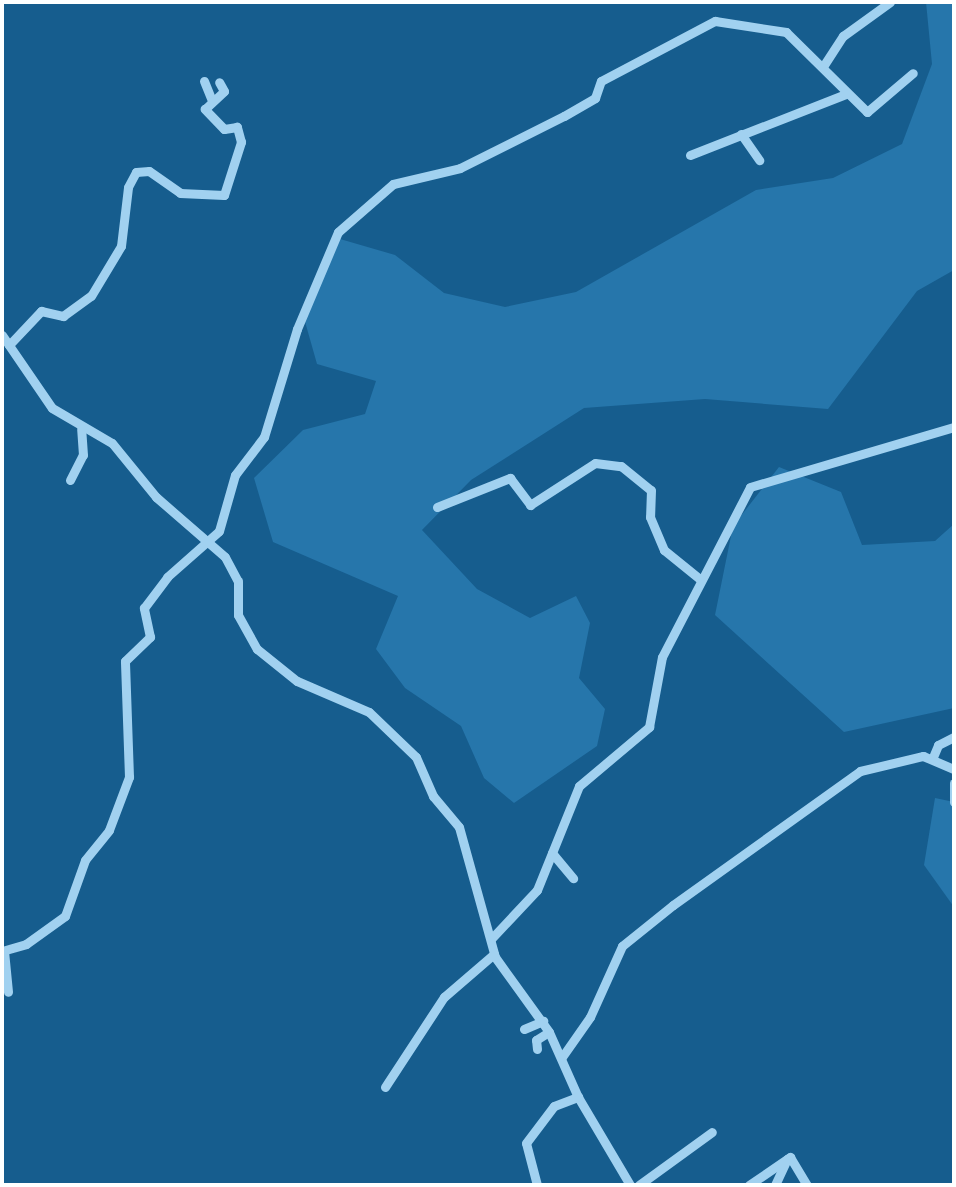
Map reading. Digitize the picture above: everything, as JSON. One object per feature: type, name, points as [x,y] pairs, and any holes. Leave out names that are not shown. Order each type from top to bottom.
[{"type":"street","points":[[824,65],[843,36],[890,2]]},
{"type":"street","points":[[8,992],[3,951],[26,944],[69,909],[85,860],[105,836],[128,781],[125,661],[150,637],[144,608],[222,523],[235,475],[264,437],[328,247],[388,187],[460,167],[564,116],[595,98],[601,81],[715,21],[781,30],[824,65],[846,94],[870,113],[913,73]]},
{"type":"street","points":[[204,81],[212,102]]},
{"type":"street","points":[[9,345],[42,311],[63,316],[91,296],[121,246],[128,187],[136,172],[149,171],[180,193],[224,195],[241,142],[237,127],[224,129],[206,111],[224,90],[219,82]]},
{"type":"street","points":[[690,155],[846,94]]},
{"type":"street","points":[[741,134],[759,160]]},
{"type":"street","points":[[2,335],[52,408],[81,429],[112,443],[156,497],[209,540],[238,581],[238,615],[257,649],[297,681],[369,712],[416,757],[433,796],[459,827],[494,954],[543,1021],[562,1057],[578,1097],[630,1185]]},
{"type":"street","points":[[491,939],[537,890],[579,786],[649,727],[662,657],[700,579],[754,484],[954,427]]},
{"type":"street","points":[[70,480],[83,454],[81,429]]},
{"type":"street","points":[[437,507],[510,478],[530,505],[595,463],[621,466],[651,490],[650,517],[664,550],[700,579]]},
{"type":"street","points":[[933,757],[938,745],[954,737]]},
{"type":"street","points":[[562,1057],[590,1017],[622,946],[855,774],[884,761],[933,757],[954,769]]},
{"type":"street","points":[[954,783],[954,802]]},
{"type":"street","points":[[552,853],[573,878]]},
{"type":"street","points":[[385,1087],[443,997],[494,954]]},
{"type":"street","points":[[524,1029],[543,1021]]},
{"type":"street","points":[[537,1049],[536,1040],[549,1032]]},
{"type":"street","points":[[537,1185],[526,1143],[554,1106],[578,1097]]},
{"type":"street","points":[[639,1185],[712,1132]]},
{"type":"street","points":[[749,1185],[790,1157]]},
{"type":"street","points":[[775,1185],[790,1157]]},
{"type":"street","points":[[790,1157],[807,1185]]},
{"type":"shaded area","points":[[926,2],[954,2],[954,270],[917,291],[828,409],[705,399],[584,408],[471,480],[422,530],[477,589],[530,618],[576,596],[590,623],[579,678],[605,709],[597,746],[514,803],[484,778],[461,726],[405,688],[376,649],[398,596],[273,542],[254,478],[303,430],[365,414],[376,381],[317,364],[302,311],[340,239],[395,255],[444,293],[505,307],[576,292],[756,190],[833,178],[902,144],[932,64]]},
{"type":"shaded area","points":[[779,467],[841,492],[862,545],[935,541],[954,524],[954,708],[844,732],[715,615],[733,526]]},
{"type":"shaded area","points":[[935,798],[954,802],[954,907],[924,865]]}]
